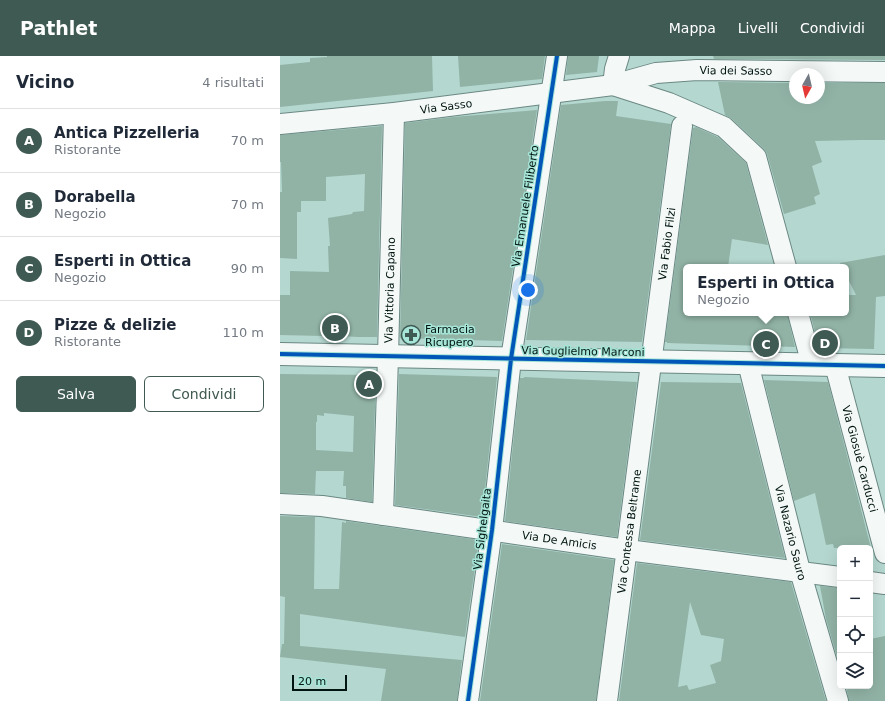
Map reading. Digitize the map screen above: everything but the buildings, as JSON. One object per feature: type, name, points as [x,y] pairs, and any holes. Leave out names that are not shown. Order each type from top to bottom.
[{"type":"main road","name":"Via Guglielmo Marconi","points":[[280,354],[885,366]]},
{"type":"street","name":"Via Emanuele Filiberto","points":[[511,359],[556,56]]},
{"type":"street","points":[[619,56],[615,69],[613,85],[669,102],[724,127],[756,157],[785,264]]},
{"type":"street","name":"Via dei Sasso","points":[[613,85],[656,73],[810,64],[885,72]]},
{"type":"street","name":"Via Sasso","points":[[280,124],[394,113],[613,85]]},
{"type":"street","name":"Via Vittoria Capano","points":[[383,515],[394,113]]},
{"type":"street","name":"Via Fabio Filzi","points":[[651,361],[682,126]]},
{"type":"street","points":[[799,316],[812,364]]},
{"type":"street","name":"Via Sighelgaita","points":[[468,701],[492,530],[511,359]]},
{"type":"street","name":"Via Contessa Beltrame","points":[[607,701],[651,361]]},
{"type":"street","name":"Via Nazario Sauro","points":[[748,363],[800,571],[838,701]]},
{"type":"street","name":"Via Giosuè Carducci","points":[[835,365],[885,554]]},
{"type":"street","name":"Via De Amicis","points":[[280,504],[322,506],[627,550],[837,577]]},
{"type":"street","points":[[873,582],[885,584]]},
{"type":"cycle path","points":[[468,701],[492,530],[511,359],[557,56]]},
{"type":"cycle path","points":[[280,354],[885,366]]},
{"type":"place","name":"Dorabella","points":[[335,328]]},
{"type":"place","name":"Farmacia Ricupero","points":[[411,335]]},
{"type":"place","name":"Pizze & delizie","points":[[825,343]]},
{"type":"place","name":"Esperti in Ottica","points":[[766,344]]},
{"type":"place","name":"Antica Pizzelleria","points":[[369,384]]}]
